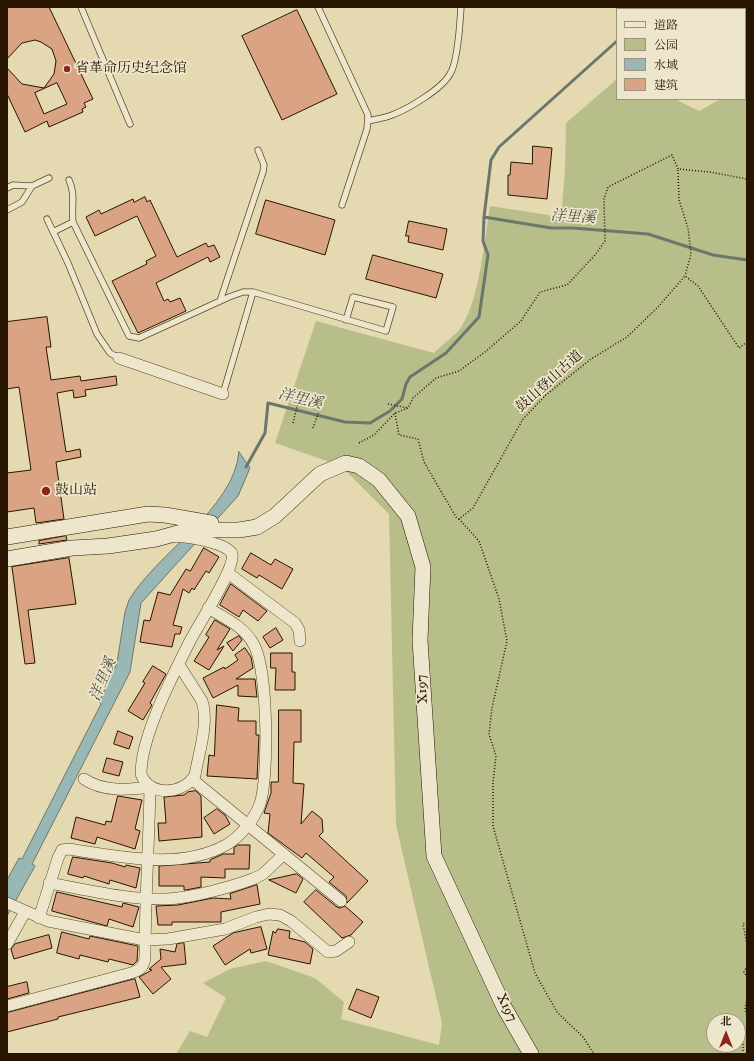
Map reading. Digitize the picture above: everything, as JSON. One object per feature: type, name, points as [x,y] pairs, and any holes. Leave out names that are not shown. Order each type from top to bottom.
[{"type":"main road","name":"X197","points":[[190,529],[218,527],[239,530],[258,527],[269,521],[314,479],[327,470],[346,463],[359,466],[375,476],[408,516],[423,567],[420,640],[434,856],[504,1007],[531,1054]]},
{"type":"main road","points":[[7,537],[148,514],[190,529]]},
{"type":"main road","points":[[7,559],[72,548],[108,546],[156,539],[190,529]]},
{"type":"street","points":[[119,358],[223,394]]},
{"type":"street","points":[[7,1006],[137,971],[145,961],[145,898],[148,860],[150,787],[143,779],[141,768],[151,729],[179,664],[228,573],[232,559],[231,551],[225,547],[205,541],[190,529]]},
{"type":"street","points":[[228,573],[295,623],[299,630],[300,641]]},
{"type":"street","points":[[39,918],[60,853],[65,849],[148,860],[183,857],[216,849],[234,840],[247,825],[260,804],[263,785],[265,697],[262,668],[254,644],[244,632],[208,608]]},
{"type":"street","points":[[84,779],[103,787],[133,789],[150,787],[168,791],[183,787],[193,780],[196,775],[204,708],[202,701],[179,664]]},
{"type":"street","points":[[193,780],[341,901]]},
{"type":"street","points":[[50,883],[145,898],[175,898],[248,881],[263,874],[283,855]]},
{"type":"street","points":[[11,905],[39,918],[145,940],[168,939],[226,929],[256,917],[274,914],[280,915],[290,921],[328,952],[336,951],[349,942]]},
{"type":"street","points":[[7,944],[25,912]]},
{"type":"lane","points":[[81,7],[130,124]]},
{"type":"lane","points":[[318,7],[366,108],[368,121],[342,205]]},
{"type":"lane","points":[[368,121],[392,115],[406,109],[443,83],[451,74],[461,7]]},
{"type":"lane","points":[[220,301],[263,172],[264,165],[258,150]]},
{"type":"lane","points":[[7,188],[13,185],[32,186],[49,178]]},
{"type":"lane","points":[[69,180],[74,196],[72,215],[73,222],[129,336],[139,338],[243,292],[253,292],[346,320],[386,331],[393,307],[352,297],[346,320]]},
{"type":"lane","points":[[7,210],[22,202],[32,186]]},
{"type":"lane","points":[[47,219],[68,263],[97,334],[110,353],[119,358]]},
{"type":"lane","points":[[53,232],[73,222]]},
{"type":"lane","points":[[223,394],[253,292]]},
{"type":"path","points":[[359,443],[374,435],[395,413],[408,408],[413,398],[436,378],[459,371],[485,352],[521,321],[540,292],[567,285],[595,255],[605,241],[604,199],[608,187],[672,155],[678,170],[678,200],[688,228],[691,249],[685,276],[698,286],[738,348],[747,342]]},
{"type":"path","points":[[678,170],[710,172],[747,178]]},
{"type":"path","name":"鼓山登山古道","points":[[459,519],[473,508],[523,419],[546,395],[590,358],[627,336],[658,307],[685,276]]},
{"type":"path","points":[[292,423],[298,403]]},
{"type":"path","points":[[388,404],[408,408]]},
{"type":"path","points":[[313,428],[321,405]]},
{"type":"path","points":[[395,413],[399,435],[418,439],[424,462],[456,517],[479,541],[499,599],[507,641],[492,708],[489,734],[496,756],[493,784],[493,826],[535,973],[557,1012],[583,1037],[594,1054]]},
{"type":"path","points":[[747,922],[743,924],[747,945]]},
{"type":"path","points":[[747,966],[744,972],[747,977]]},
{"type":"path","points":[[747,999],[747,1016]]},
{"type":"path","points":[[743,1054],[743,1042],[747,1025]]},
{"type":"green space","points":[[616,80],[616,100],[677,100],[699,111],[719,100],[746,100],[747,85],[747,1054],[176,1054],[190,1031],[207,1037],[226,998],[203,983],[230,969],[266,961],[315,978],[344,1002],[341,1019],[439,1045],[442,1023],[396,825],[389,514],[341,466],[275,443],[316,321],[434,353],[459,330],[472,304],[480,271],[490,206],[561,217],[565,171],[566,123]]},
{"type":"water","points":[[239,452],[250,468],[238,496],[141,603],[130,672],[32,864],[35,866],[7,916],[7,880],[19,858],[22,859],[101,704],[99,702],[117,663],[125,612],[129,600],[157,565],[193,530],[224,493],[234,473]]},
{"type":"building","name":"省革命历史纪念馆","points":[[7,7],[49,7],[93,99],[84,103],[86,107],[82,109],[83,112],[49,127],[47,121],[25,132],[7,94],[7,68],[22,84],[44,88],[54,74],[56,61],[52,49],[35,40],[22,43],[7,59]],"holes":[[[57,83],[67,104],[44,114],[35,93]]]},
{"type":"building","points":[[297,10],[337,94],[282,120],[242,36]]},
{"type":"building","points":[[533,146],[552,148],[547,199],[508,195],[508,175],[510,175],[511,162],[532,164]]},
{"type":"building","points":[[145,197],[147,202],[150,200],[177,257],[206,243],[208,247],[214,245],[220,257],[210,262],[208,257],[156,283],[164,301],[168,299],[170,302],[180,298],[186,311],[138,333],[112,281],[147,264],[146,261],[156,256],[137,216],[95,236],[86,217],[99,210],[101,214],[133,199],[134,202]]},
{"type":"building","points":[[266,200],[335,220],[325,255],[256,234]]},
{"type":"building","points":[[409,221],[447,229],[443,250],[408,242],[409,236],[406,236]]},
{"type":"building","points":[[373,255],[443,274],[436,298],[366,279]]},
{"type":"building","name":"鼓山站","points":[[47,317],[51,347],[46,347],[51,380],[80,376],[81,381],[116,376],[117,385],[85,390],[86,396],[74,398],[73,390],[57,393],[66,452],[80,449],[81,457],[56,462],[64,519],[36,523],[34,508],[7,512],[7,473],[31,470],[19,387],[7,389],[7,322]]},
{"type":"building","points":[[66,536],[67,540],[39,544],[39,541]]},
{"type":"building","points":[[204,548],[219,557],[209,573],[206,571],[194,590],[192,588],[189,593],[183,589],[173,625],[182,627],[180,634],[175,634],[172,647],[140,642],[144,620],[150,621],[158,592],[170,595],[186,569],[190,571]]},
{"type":"building","points":[[251,553],[271,565],[275,559],[293,569],[282,589],[259,575],[257,578],[242,569]]},
{"type":"building","points":[[69,558],[76,604],[28,610],[35,663],[25,664],[12,567]]},
{"type":"building","points":[[231,584],[267,611],[258,621],[243,610],[239,617],[220,605]]},
{"type":"building","points":[[215,620],[230,629],[217,650],[224,646],[209,670],[194,661],[209,637],[206,635]]},
{"type":"building","points":[[276,628],[283,640],[270,648],[263,637]]},
{"type":"building","points":[[239,636],[242,640],[233,651],[227,643]]},
{"type":"building","points":[[245,648],[251,657],[253,668],[236,679],[255,679],[257,697],[238,696],[238,685],[213,698],[203,678],[224,667],[225,669],[238,660],[235,655]]},
{"type":"building","points":[[271,653],[292,653],[292,672],[295,672],[295,690],[275,690],[276,668],[271,668]]},
{"type":"building","points":[[153,666],[166,674],[150,703],[152,705],[143,720],[128,711],[145,683],[143,682]]},
{"type":"building","points":[[217,705],[239,708],[238,721],[256,721],[256,735],[259,735],[257,779],[207,776],[209,755],[214,756]]},
{"type":"building","points":[[279,710],[301,710],[301,742],[294,742],[293,783],[304,784],[301,824],[312,811],[322,819],[323,832],[319,836],[368,881],[347,903],[346,896],[329,882],[334,877],[306,853],[302,858],[268,833],[270,814],[264,813],[271,793],[271,782],[278,782]]},
{"type":"building","points":[[118,731],[133,737],[129,749],[114,744]]},
{"type":"building","points":[[107,758],[123,762],[119,776],[103,772]]},
{"type":"building","points":[[196,791],[201,796],[202,837],[159,841],[158,823],[166,823],[164,797],[184,795],[188,792]]},
{"type":"building","points":[[118,796],[142,800],[135,829],[140,831],[135,849],[97,837],[95,844],[71,838],[76,817],[105,825],[106,821],[111,822]]},
{"type":"building","points":[[217,809],[225,815],[230,824],[214,834],[204,818]]},
{"type":"building","points":[[238,845],[250,845],[249,869],[225,869],[225,878],[201,877],[201,887],[186,890],[184,890],[184,886],[159,886],[159,866],[210,862],[210,860],[223,854],[234,854],[234,848]]},
{"type":"building","points":[[73,857],[112,863],[125,867],[126,865],[140,868],[136,888],[110,880],[109,884],[84,876],[83,878],[68,874]]},
{"type":"building","points":[[297,874],[303,879],[296,893],[269,880]]},
{"type":"building","points":[[257,885],[260,904],[221,912],[221,922],[172,922],[172,925],[158,925],[156,906],[178,905],[213,898],[231,899],[230,894]]},
{"type":"building","points":[[316,890],[337,907],[340,908],[345,906],[363,922],[351,935],[342,938],[304,902]]},
{"type":"building","points":[[57,892],[122,907],[123,903],[139,907],[133,927],[109,919],[107,926],[52,911]]},
{"type":"building","points":[[261,927],[267,949],[251,953],[250,949],[225,965],[213,946],[233,933]]},
{"type":"building","points":[[278,929],[290,931],[289,938],[305,942],[313,949],[310,964],[268,955],[273,931],[275,933]]},
{"type":"building","points":[[62,932],[89,939],[90,936],[138,946],[137,961],[133,965],[109,959],[108,962],[80,955],[79,959],[57,953]]},
{"type":"building","points":[[49,935],[52,948],[14,959],[11,949],[15,944]]},
{"type":"building","points":[[184,943],[186,964],[161,967],[171,979],[153,994],[139,977],[152,970],[149,969],[161,959],[160,949],[175,952],[177,944]]},
{"type":"building","points":[[135,979],[140,997],[58,1017],[58,1019],[7,1032],[7,1013]]},
{"type":"building","points":[[27,982],[29,993],[7,999],[7,987]]},
{"type":"building","points":[[357,989],[379,997],[371,1018],[349,1009]]},
{"type":"waterway","points":[[484,217],[491,160],[499,147],[616,42]]},
{"type":"waterway","name":"洋里溪","points":[[246,467],[265,433],[268,403],[345,422],[370,423],[390,411],[402,399],[406,384],[410,377],[446,353],[479,317],[488,255],[483,241],[484,217],[551,228],[573,228],[648,234],[713,255],[747,260]]},
{"type":"place","name":"省革命历史纪念馆","points":[[67,69]]},
{"type":"place","name":"鼓山站","points":[[46,491]]}]
